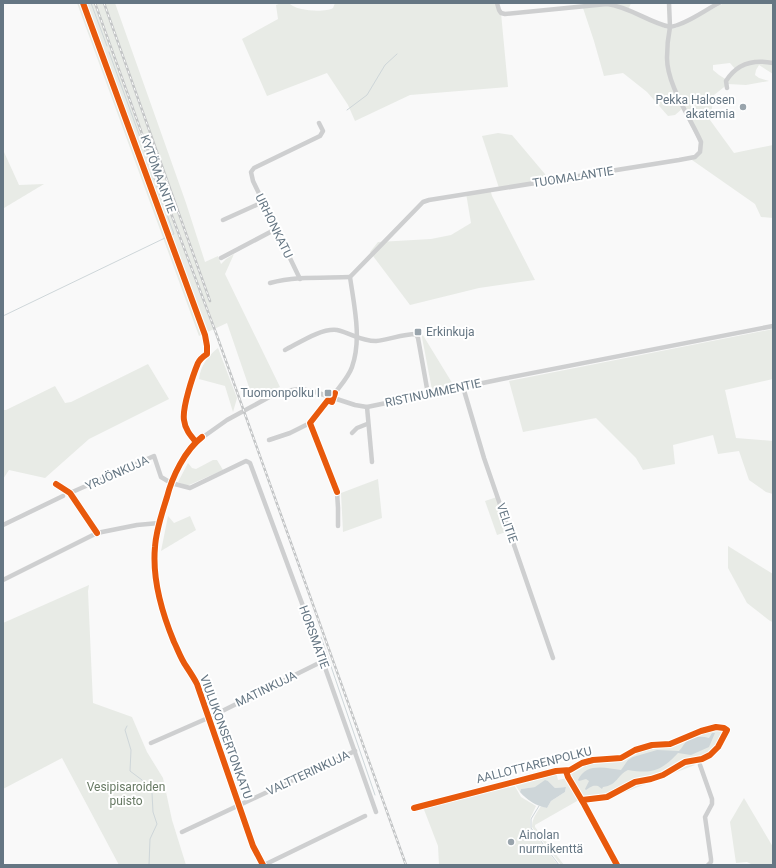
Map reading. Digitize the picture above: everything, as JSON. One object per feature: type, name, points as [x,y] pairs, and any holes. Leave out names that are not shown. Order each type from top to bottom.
[{"type":"street","name":"KYTÖMAANTIE","points":[[83,3],[205,335],[207,354],[198,363],[184,407],[184,420],[186,427],[189,434],[196,442]]},
{"type":"street","points":[[497,3],[499,10],[506,14],[607,4],[616,5],[626,8],[661,25],[670,27],[683,22],[719,3]]},
{"type":"street","points":[[669,3],[670,27]]},
{"type":"street","name":"TUOMALANTIE","points":[[350,277],[423,202],[695,157],[700,152],[701,142],[672,84],[669,71],[667,58],[670,27]]},
{"type":"street","points":[[727,88],[726,81],[736,68],[744,64],[754,62],[765,61],[773,63]]},
{"type":"street","name":"URHONKATU","points":[[300,279],[252,178],[251,172],[254,168],[320,136],[323,131],[319,123]]},
{"type":"street","points":[[223,220],[263,202]]},
{"type":"street","points":[[221,258],[276,230]]},
{"type":"street","points":[[270,283],[300,279],[350,277],[356,338],[352,367],[335,393]]},
{"type":"street","name":"RISTINUMMENTIE","points":[[159,524],[171,483],[178,467],[196,442],[227,420],[273,395],[285,391],[300,389],[312,391],[367,407],[773,326]]},
{"type":"street","points":[[285,350],[323,331],[336,330],[356,338],[376,340],[416,334],[428,394]]},
{"type":"street","name":"VELITIE","points":[[463,387],[484,458],[553,658]]},
{"type":"street","points":[[269,440],[290,433],[310,423],[327,403],[330,396]]},
{"type":"street","points":[[367,407],[367,424],[372,462]]},
{"type":"street","points":[[310,423],[337,492],[338,526]]},
{"type":"street","points":[[352,433],[357,428],[367,424]]},
{"type":"street","name":"YRJÖNKUJA","points":[[70,493],[154,456],[160,477],[171,483]]},
{"type":"street","name":"HORSMATIE","points":[[171,483],[190,488],[246,461],[250,463],[323,661],[376,812]]},
{"type":"street","points":[[3,525],[63,496]]},
{"type":"street","points":[[4,578],[97,533],[137,525],[159,524]]},
{"type":"street","name":"VIULUKONSERTONKATU","points":[[159,524],[155,547],[155,564],[158,592],[164,617],[185,665],[194,678],[254,846],[264,865]]},
{"type":"street","name":"MATINKUJA","points":[[151,742],[208,718],[323,661]]},
{"type":"street","name":"VALTTERINKUJA","points":[[182,832],[355,751]]},
{"type":"street","points":[[700,765],[712,799],[712,804],[705,817],[711,859],[708,865]]},
{"type":"street","points":[[264,865],[365,816]]},
{"type":"green space","points":[[77,3],[115,3],[186,203],[205,262],[218,256],[221,264],[234,254],[225,274],[280,387],[256,396],[251,393],[227,323],[199,336]]},
{"type":"green space","points":[[281,3],[289,3],[297,8],[317,11],[329,10],[333,8],[335,3],[497,3],[501,13],[508,87],[410,95],[355,121],[348,105],[327,73],[267,96],[242,39],[278,19],[276,5]]},
{"type":"green space","points":[[605,3],[631,3],[628,11],[667,29],[676,28],[724,3],[773,3],[773,74],[759,65],[755,75],[769,81],[746,85],[728,84],[714,95],[710,120],[734,153],[773,145],[773,218],[761,217],[755,204],[692,160],[698,152],[699,142],[682,109],[675,115],[668,116],[647,92],[623,73],[604,76],[583,8],[605,6]],"holes":[[[730,63],[736,70],[727,80],[713,70],[713,65]]]},
{"type":"green space","points":[[498,133],[512,135],[550,180],[499,188],[482,136]]},
{"type":"green space","points":[[3,152],[19,185],[44,184],[4,208],[3,203]]},
{"type":"green space","points":[[490,189],[492,196],[535,280],[479,288],[410,305],[370,252],[378,242],[431,239],[451,235],[471,223],[466,193]]},
{"type":"green space","points":[[773,329],[773,379],[725,390],[736,438],[773,441],[773,494],[766,492],[749,480],[739,451],[718,454],[713,435],[673,445],[675,464],[643,470],[636,458],[596,418],[523,432],[509,381]]},
{"type":"green space","points":[[421,332],[454,386],[432,390]]},
{"type":"green space","points":[[218,348],[237,398],[233,412],[225,386],[199,379],[205,362]]},
{"type":"green space","points":[[148,364],[169,399],[89,439],[45,478],[9,470],[3,479],[3,410],[6,410],[55,386],[65,403],[71,402]]},
{"type":"green space","points":[[213,460],[217,460],[223,470],[187,486],[178,482],[188,463],[192,468],[196,469]]},
{"type":"green space","points":[[378,479],[382,518],[343,532],[341,493]]},
{"type":"green space","points":[[497,497],[509,531],[497,535],[485,501]]},
{"type":"green space","points":[[168,516],[174,523],[190,516],[196,530],[161,551]]},
{"type":"green space","points":[[728,546],[773,574],[773,622],[747,603],[728,568]]},
{"type":"green space","name":"Vesipisaroiden puisto","points":[[89,585],[88,591],[93,703],[132,717],[147,752],[163,778],[172,820],[186,865],[119,865],[62,758],[3,789],[3,623]]},
{"type":"green space","points":[[716,729],[722,730],[724,733],[717,746],[710,754],[685,761],[662,774],[635,781],[606,795],[582,798],[569,774],[570,771],[583,764],[593,761],[613,761],[621,759],[636,751],[669,745],[682,739]]},
{"type":"green space","points":[[686,763],[693,763],[695,765],[607,799],[603,799],[636,784],[663,776]]},
{"type":"green space","points":[[556,772],[558,780],[567,778],[581,801],[577,801],[535,825],[535,827],[564,865],[561,865],[532,827],[532,824],[541,806],[547,808],[551,801],[565,792],[566,787],[555,788],[548,781],[536,787],[521,789],[520,792],[514,783]]},
{"type":"green space","points":[[513,783],[521,797],[536,806],[530,819],[530,828],[558,865],[439,865],[438,846],[423,807]]},
{"type":"green space","points":[[744,798],[773,847],[773,865],[753,865],[747,862],[736,863],[730,822]]},
{"type":"shaded area","points":[[712,733],[715,733],[709,747],[691,755],[678,753],[667,764],[656,770],[644,772],[628,770],[624,772],[615,782],[603,787],[602,789],[598,786],[592,786],[586,790],[585,789],[589,781],[586,779],[578,780],[582,774],[591,768],[621,770],[628,760],[633,757],[657,750],[679,751],[690,739],[699,737],[709,738]]},
{"type":"shaded area","points":[[545,780],[555,788],[566,787],[565,792],[551,801],[547,808],[532,802],[520,792],[521,789],[535,787]]},
{"type":"waterway","points":[[91,3],[107,46]]},
{"type":"waterway","points":[[109,52],[140,137]]},
{"type":"waterway","points":[[347,110],[367,95],[385,65],[397,54]]},
{"type":"waterway","points":[[142,143],[150,165]]},
{"type":"waterway","points":[[151,170],[174,234],[170,235]]},
{"type":"waterway","points":[[3,316],[167,237]]},
{"type":"waterway","points":[[321,637],[375,795]]},
{"type":"waterway","points":[[127,726],[125,730],[131,750],[130,771],[142,780],[152,793],[153,812],[157,824],[150,839],[149,865]]},
{"type":"waterway","points":[[539,806],[531,819],[531,828],[559,865]]},
{"type":"railway","points":[[95,3],[160,184],[216,333],[406,865]]},
{"type":"railway","points":[[104,3],[210,301]]},
{"type":"cycle path","points":[[83,3],[205,335],[207,354],[200,360],[196,368],[188,392],[184,415],[187,429],[196,442]]},
{"type":"cycle path","points":[[335,393],[332,402],[328,400],[310,423],[337,492]]},
{"type":"cycle path","points":[[202,437],[185,456],[169,489],[157,534],[154,559],[155,571],[162,608],[174,642],[197,684],[253,846],[263,865]]},
{"type":"cycle path","points":[[56,484],[70,493],[97,533]]},
{"type":"cycle path","name":"AALLOTTARENPOLKU","points":[[414,808],[556,771],[570,770],[582,763],[593,760],[621,758],[635,750],[652,745],[670,744],[701,731],[716,727],[727,730],[718,747],[710,755],[702,759],[685,762],[663,775],[635,782],[607,797],[582,800]]},
{"type":"cycle path","name":"AALLOTTARENPOLKU","points":[[566,771],[617,865]]},
{"type":"place","name":"Pekka Halosen akatemia","points":[[743,107]]},
{"type":"place","name":"Erkinkuja","points":[[418,332]]},
{"type":"place","name":"Tuomonpolku I","points":[[328,393]]},
{"type":"place","name":"Ainolan nurmikenttä","points":[[511,842]]}]
